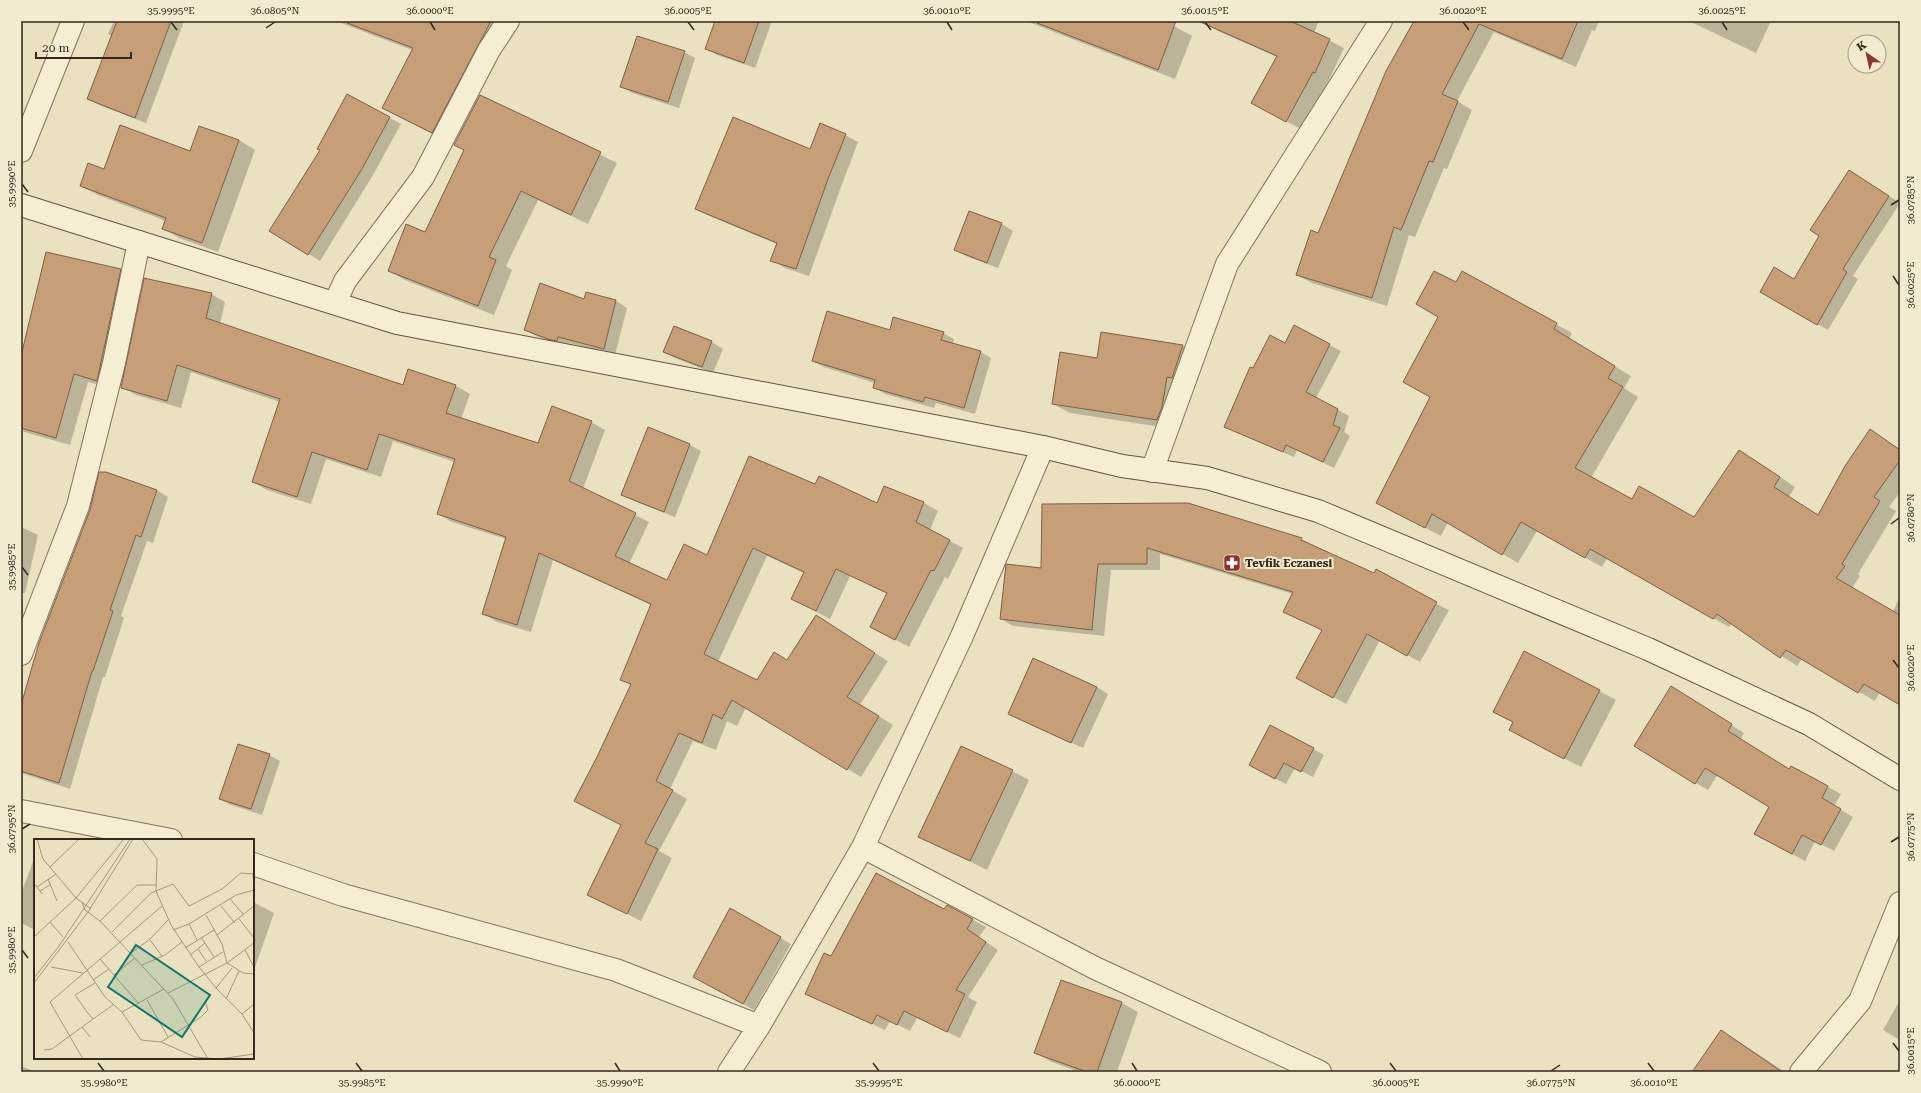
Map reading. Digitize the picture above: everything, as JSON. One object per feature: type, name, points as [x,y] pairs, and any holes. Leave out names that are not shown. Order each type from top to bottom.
[{"type":"street","points":[[21,151],[73,21]]},
{"type":"street","points":[[335,303],[345,281],[423,177],[489,50],[508,21]]},
{"type":"street","points":[[1152,471],[1227,264],[1381,21]]},
{"type":"street","points":[[21,205],[397,323],[1043,447],[1122,466],[1207,478],[1318,511],[1654,652],[1809,724],[1900,779]]},
{"type":"street","points":[[21,654],[78,506],[114,363],[139,242]]},
{"type":"street","points":[[729,1072],[759,1026],[863,846],[962,636],[1043,447]]},
{"type":"street","points":[[21,811],[166,839]]},
{"type":"street","points":[[863,846],[1094,968],[1320,1072]]},
{"type":"street","points":[[254,864],[343,895],[616,970],[759,1026]]},
{"type":"street","points":[[1801,1072],[1860,1001],[1900,903]]},
{"type":"building","points":[[117,21],[171,21],[135,118],[87,99]]},
{"type":"building","points":[[348,21],[491,21],[432,133],[382,108],[413,48],[347,23]]},
{"type":"building","points":[[715,21],[759,21],[744,63],[705,49]]},
{"type":"building","points":[[1037,21],[1176,21],[1158,70],[1037,23]]},
{"type":"building","points":[[1198,21],[1290,21],[1330,39],[1315,73],[1313,72],[1286,122],[1251,103],[1277,56]]},
{"type":"building","points":[[1414,21],[1578,21],[1562,59],[1479,24],[1442,94],[1458,101],[1433,162],[1429,161],[1401,230],[1394,227],[1372,298],[1296,275],[1311,230],[1318,233],[1386,71]]},
{"type":"building","points":[[637,36],[685,51],[668,102],[620,87]]},
{"type":"building","points":[[347,94],[390,117],[362,169],[308,255],[269,231],[320,150],[317,149]]},
{"type":"building","points":[[480,95],[601,152],[571,215],[521,191],[489,257],[496,260],[478,306],[388,271],[406,224],[425,232],[464,150],[454,145]]},
{"type":"building","points":[[733,117],[810,149],[820,123],[846,134],[828,179],[796,269],[770,261],[777,243],[695,209]]},
{"type":"building","points":[[120,125],[190,151],[199,126],[239,140],[202,243],[162,229],[166,218],[80,186],[88,163],[104,169]]},
{"type":"building","points":[[1849,170],[1889,196],[1843,269],[1847,272],[1817,325],[1760,292],[1774,267],[1794,279],[1819,236],[1810,230]]},
{"type":"building","points":[[969,211],[1002,223],[987,263],[954,250]]},
{"type":"building","points":[[46,252],[121,269],[97,381],[74,374],[56,438],[21,428],[21,356]]},
{"type":"building","points":[[1434,271],[1456,282],[1462,271],[1557,323],[1554,329],[1615,366],[1608,378],[1623,387],[1575,468],[1632,499],[1639,486],[1694,517],[1739,450],[1780,477],[1774,487],[1818,515],[1845,466],[1870,429],[1900,450],[1900,460],[1874,497],[1880,501],[1842,564],[1845,566],[1836,578],[1900,615],[1900,705],[1864,684],[1858,693],[1786,650],[1780,658],[1717,614],[1713,619],[1590,549],[1585,558],[1521,522],[1502,555],[1432,514],[1425,528],[1376,503],[1430,397],[1403,382],[1438,317],[1416,304]]},
{"type":"building","points":[[144,278],[212,293],[206,318],[403,385],[408,369],[456,385],[446,413],[538,443],[552,406],[592,421],[569,481],[636,513],[615,556],[667,580],[684,544],[707,555],[749,456],[815,484],[819,476],[877,503],[884,486],[924,502],[916,522],[950,540],[934,571],[931,570],[895,640],[870,627],[887,593],[836,569],[816,611],[791,599],[804,572],[753,548],[704,654],[757,680],[774,652],[787,660],[816,615],[875,653],[847,697],[879,716],[847,770],[732,700],[722,719],[713,714],[702,743],[679,733],[656,781],[673,790],[645,843],[658,849],[627,914],[587,895],[621,825],[574,801],[597,757],[631,684],[620,680],[651,604],[539,553],[517,625],[482,614],[506,537],[437,514],[455,459],[379,434],[367,470],[312,452],[297,497],[252,482],[280,399],[177,365],[167,401],[121,388]]},
{"type":"building","points":[[540,283],[584,299],[586,292],[616,300],[604,349],[558,337],[557,341],[548,339],[524,330]]},
{"type":"building","points":[[827,311],[890,330],[893,317],[944,332],[941,340],[981,351],[964,408],[925,397],[923,402],[873,388],[875,380],[812,361]]},
{"type":"building","points":[[1294,325],[1330,344],[1306,392],[1338,409],[1333,425],[1340,428],[1323,462],[1286,445],[1283,452],[1224,427],[1250,367],[1253,368],[1270,335],[1285,343]]},
{"type":"building","points":[[674,326],[712,341],[702,367],[663,352]]},
{"type":"building","points":[[1101,332],[1183,345],[1172,378],[1167,377],[1162,407],[1157,420],[1052,404],[1060,352],[1097,358]]},
{"type":"building","points":[[648,427],[690,444],[664,512],[621,495]]},
{"type":"building","points":[[99,472],[106,472],[157,490],[141,537],[136,535],[110,610],[113,611],[92,671],[59,783],[21,771],[21,705],[39,643],[90,510]]},
{"type":"building","points":[[1188,503],[1302,538],[1301,540],[1374,573],[1376,569],[1437,602],[1407,656],[1367,634],[1333,698],[1296,678],[1322,630],[1283,612],[1293,592],[1147,548],[1147,564],[1098,564],[1092,630],[1000,619],[1006,564],[1041,568],[1042,504]]},
{"type":"building","points":[[1524,651],[1600,690],[1564,759],[1509,730],[1513,722],[1493,712]]},
{"type":"building","points":[[1033,658],[1097,687],[1071,743],[1008,714]]},
{"type":"building","points":[[1671,686],[1732,724],[1728,731],[1789,769],[1791,766],[1828,786],[1822,798],[1841,809],[1821,845],[1802,835],[1792,854],[1754,834],[1769,807],[1705,768],[1695,784],[1634,746]]},
{"type":"building","points":[[1270,725],[1314,748],[1301,772],[1284,763],[1275,779],[1249,765]]},
{"type":"building","points":[[238,744],[270,754],[251,809],[219,799]]},
{"type":"building","points":[[961,746],[1013,770],[970,861],[918,837]]},
{"type":"building","points":[[876,873],[944,909],[947,905],[973,919],[967,929],[986,942],[956,990],[965,994],[947,1032],[904,1011],[897,1025],[877,1015],[872,1024],[805,994],[824,953],[831,956]]},
{"type":"building","points":[[730,908],[781,937],[743,1004],[693,977]]},
{"type":"building","points":[[1061,980],[1122,1002],[1097,1072],[1087,1072],[1034,1053]]},
{"type":"building","points":[[1721,1030],[1782,1072],[1692,1072]]},
{"type":"place","name":"Tevfik Eczanesi","points":[[1232,563]]}]
